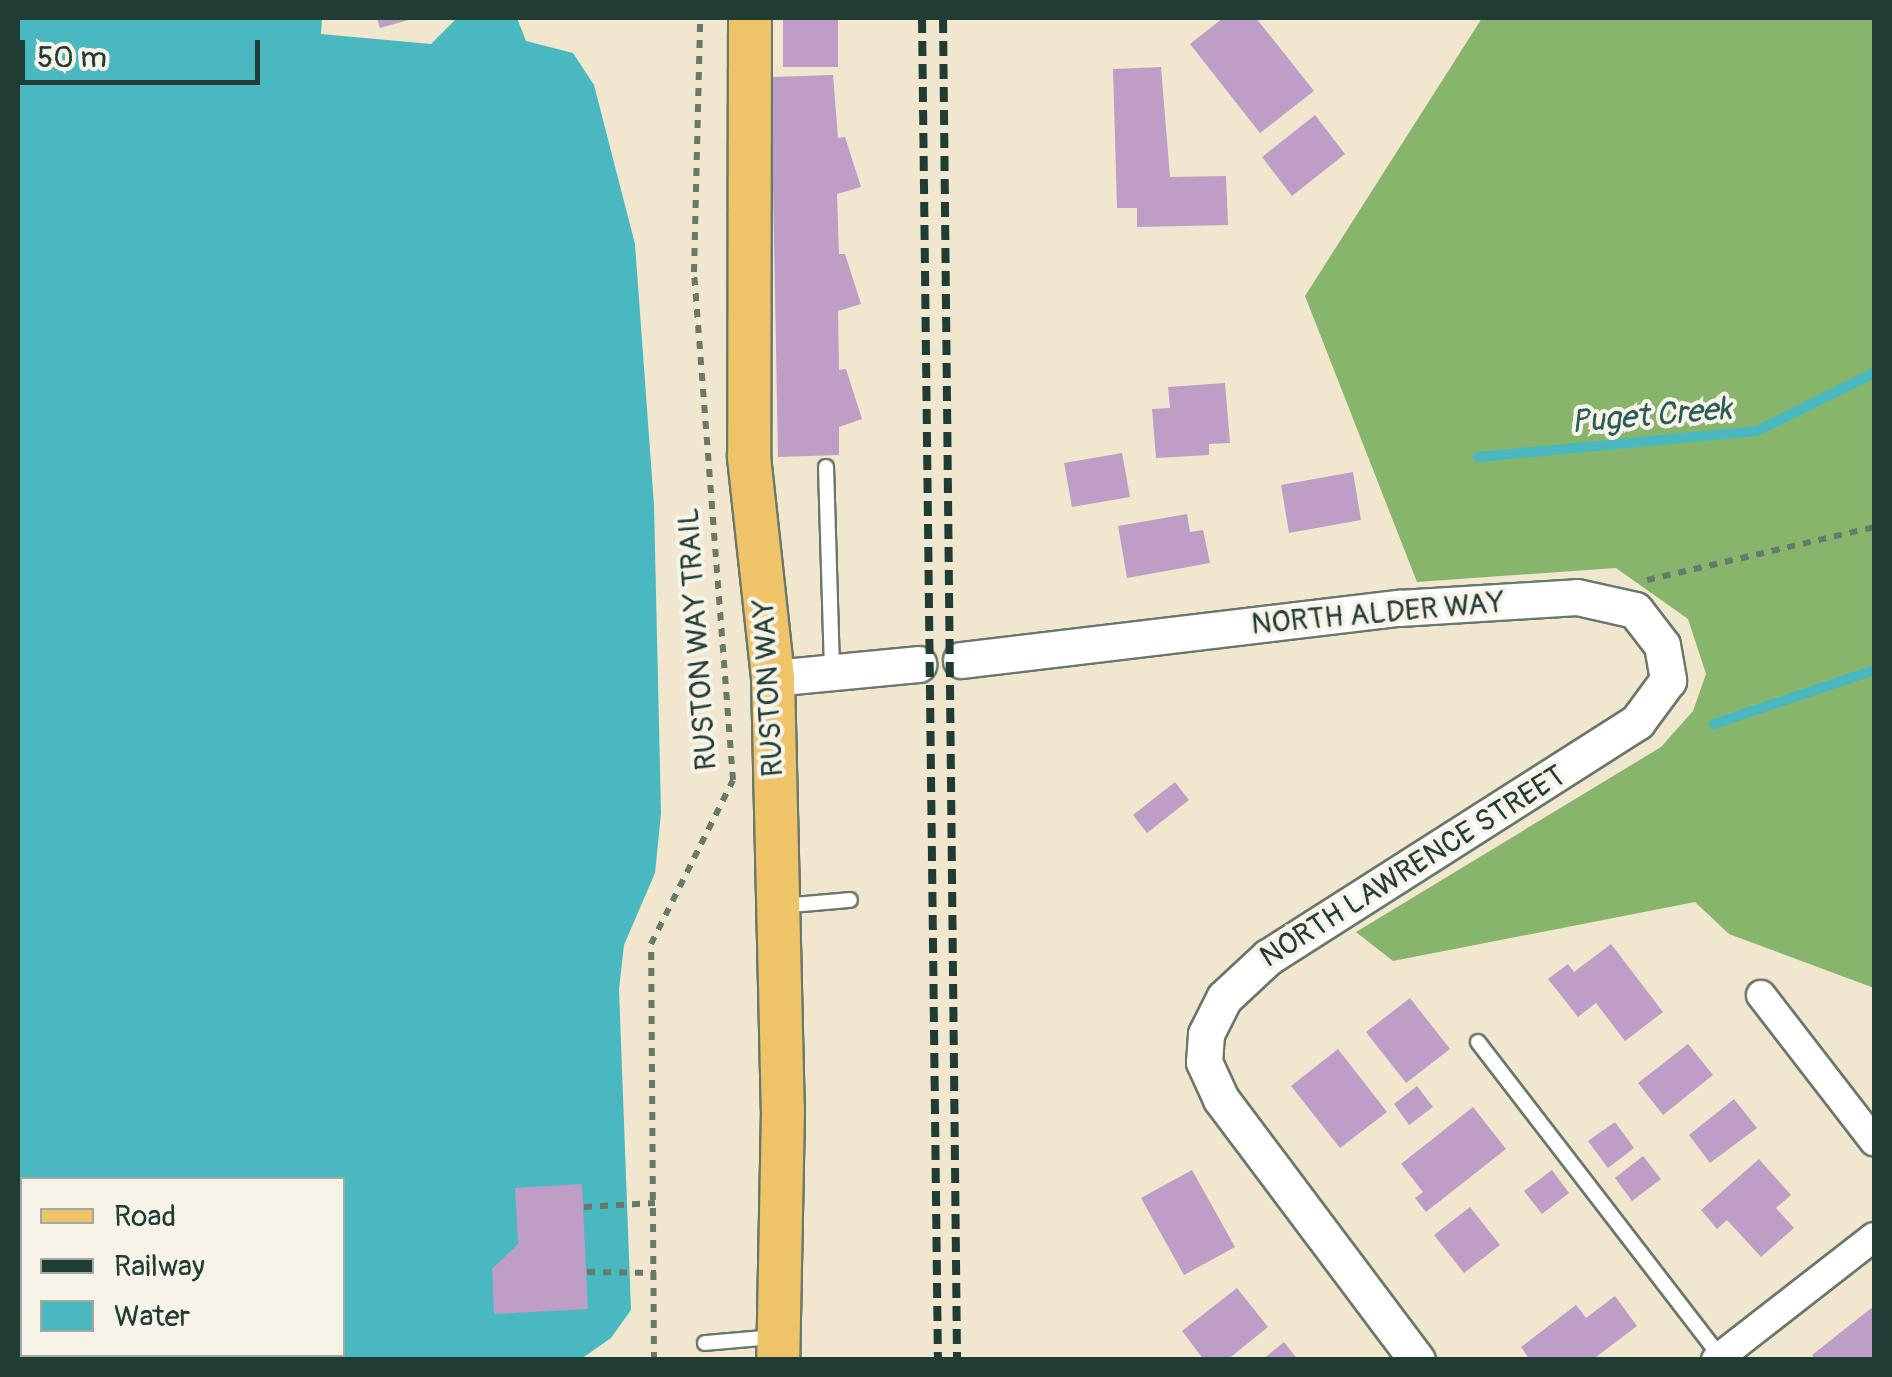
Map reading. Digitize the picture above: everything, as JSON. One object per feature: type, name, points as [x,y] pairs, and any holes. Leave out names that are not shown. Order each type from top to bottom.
[{"type":"main road","name":"RUSTON WAY","points":[[750,18],[749,457],[773,678],[784,1110],[778,1348]]},
{"type":"street","name":"NORTH ALDER WAY","points":[[961,660],[1400,608],[1577,597],[1611,601]]},
{"type":"street","name":"NORTH LAWRENCE STREET","points":[[1417,1360],[1232,1116],[1208,1074],[1204,1048],[1210,1022],[1239,980],[1340,908],[1616,738],[1654,708],[1670,668],[1662,645],[1635,610],[1611,601]]},
{"type":"street","points":[[773,678],[918,664]]},
{"type":"street","points":[[1761,995],[1874,1140]]},
{"type":"street","points":[[1719,1359],[1874,1237]]},
{"type":"lane","points":[[826,467],[832,672]]},
{"type":"lane","points":[[778,906],[850,900]]},
{"type":"lane","points":[[1478,1042],[1719,1359]]},
{"type":"lane","points":[[705,1343],[778,1348]]},
{"type":"path","name":"RUSTON WAY TRAIL","points":[[654,1360],[651,944],[733,780],[694,272],[700,18]]},
{"type":"path","points":[[1611,601],[1649,578],[1874,527]]},
{"type":"path","points":[[584,1207],[655,1204]]},
{"type":"path","points":[[586,1272],[656,1273]]},
{"type":"green space","points":[[1482,18],[1874,18],[1874,988],[1729,934],[1695,902],[1393,961],[1356,932],[1661,747],[1693,711],[1706,674],[1688,619],[1616,568],[1417,582],[1305,296]]},
{"type":"water","points":[[18,18],[322,18],[321,34],[431,44],[456,19],[517,18],[526,41],[573,53],[594,85],[635,244],[654,505],[661,813],[655,873],[624,945],[619,989],[631,1310],[611,1338],[581,1359],[18,1359]]},
{"type":"building","points":[[377,18],[412,18],[412,19],[380,28]]},
{"type":"building","points":[[783,18],[838,18],[838,67],[783,67]]},
{"type":"building","points":[[1223,18],[1256,18],[1314,91],[1260,133],[1190,44]]},
{"type":"building","points":[[1161,67],[1170,177],[1226,176],[1228,225],[1137,227],[1137,208],[1117,208],[1113,69]]},
{"type":"building","points":[[833,75],[838,138],[845,137],[861,187],[837,194],[839,254],[845,254],[861,304],[838,311],[839,370],[846,369],[862,419],[839,427],[839,455],[778,457],[771,77]]},
{"type":"building","points":[[1315,115],[1345,154],[1292,196],[1262,157]]},
{"type":"building","points":[[1225,383],[1230,443],[1209,444],[1209,455],[1156,458],[1152,409],[1170,408],[1168,387]]},
{"type":"building","points":[[1122,453],[1130,497],[1072,507],[1064,463]]},
{"type":"building","points":[[1353,472],[1361,520],[1289,533],[1281,485]]},
{"type":"building","points":[[1187,514],[1190,532],[1203,530],[1210,563],[1127,578],[1118,526]]},
{"type":"building","points":[[1175,782],[1189,800],[1147,833],[1133,815]]},
{"type":"building","points":[[1611,944],[1663,1012],[1625,1041],[1596,1003],[1578,1017],[1548,979],[1568,964],[1574,972]]},
{"type":"building","points":[[1410,998],[1450,1049],[1406,1083],[1366,1032]]},
{"type":"building","points":[[1688,1044],[1713,1075],[1663,1115],[1638,1083]]},
{"type":"building","points":[[1338,1049],[1387,1112],[1340,1148],[1291,1086]]},
{"type":"building","points":[[1417,1086],[1433,1107],[1409,1125],[1394,1104]]},
{"type":"building","points":[[1734,1099],[1757,1128],[1710,1163],[1689,1135]]},
{"type":"building","points":[[1473,1107],[1506,1149],[1426,1212],[1415,1198],[1423,1192],[1401,1164]]},
{"type":"building","points":[[1615,1122],[1634,1148],[1608,1168],[1588,1141]]},
{"type":"building","points":[[1643,1156],[1661,1179],[1632,1201],[1615,1178]]},
{"type":"building","points":[[1759,1159],[1791,1195],[1776,1208],[1794,1228],[1761,1257],[1727,1220],[1717,1229],[1701,1210]]},
{"type":"building","points":[[1192,1170],[1235,1247],[1184,1275],[1141,1198]]},
{"type":"building","points":[[1552,1170],[1569,1193],[1542,1214],[1524,1191]]},
{"type":"building","points":[[582,1184],[588,1309],[494,1314],[492,1269],[518,1244],[515,1188]]},
{"type":"building","points":[[1470,1207],[1500,1245],[1464,1273],[1434,1235]]},
{"type":"building","points":[[1237,1288],[1268,1327],[1227,1360],[1204,1360],[1182,1331]]},
{"type":"building","points":[[1615,1296],[1637,1326],[1592,1360],[1530,1360],[1521,1347],[1576,1305],[1586,1318]]},
{"type":"building","points":[[1874,1306],[1874,1360],[1816,1360],[1812,1355]]},
{"type":"building","points":[[1284,1342],[1298,1360],[1262,1360]]},
{"type":"waterway","name":"Puget Creek","points":[[1478,457],[1757,431],[1874,373]]},
{"type":"waterway","points":[[1714,724],[1874,670]]},
{"type":"railway","points":[[922,18],[938,1360]]},
{"type":"railway","points":[[943,18],[957,1360]]}]
